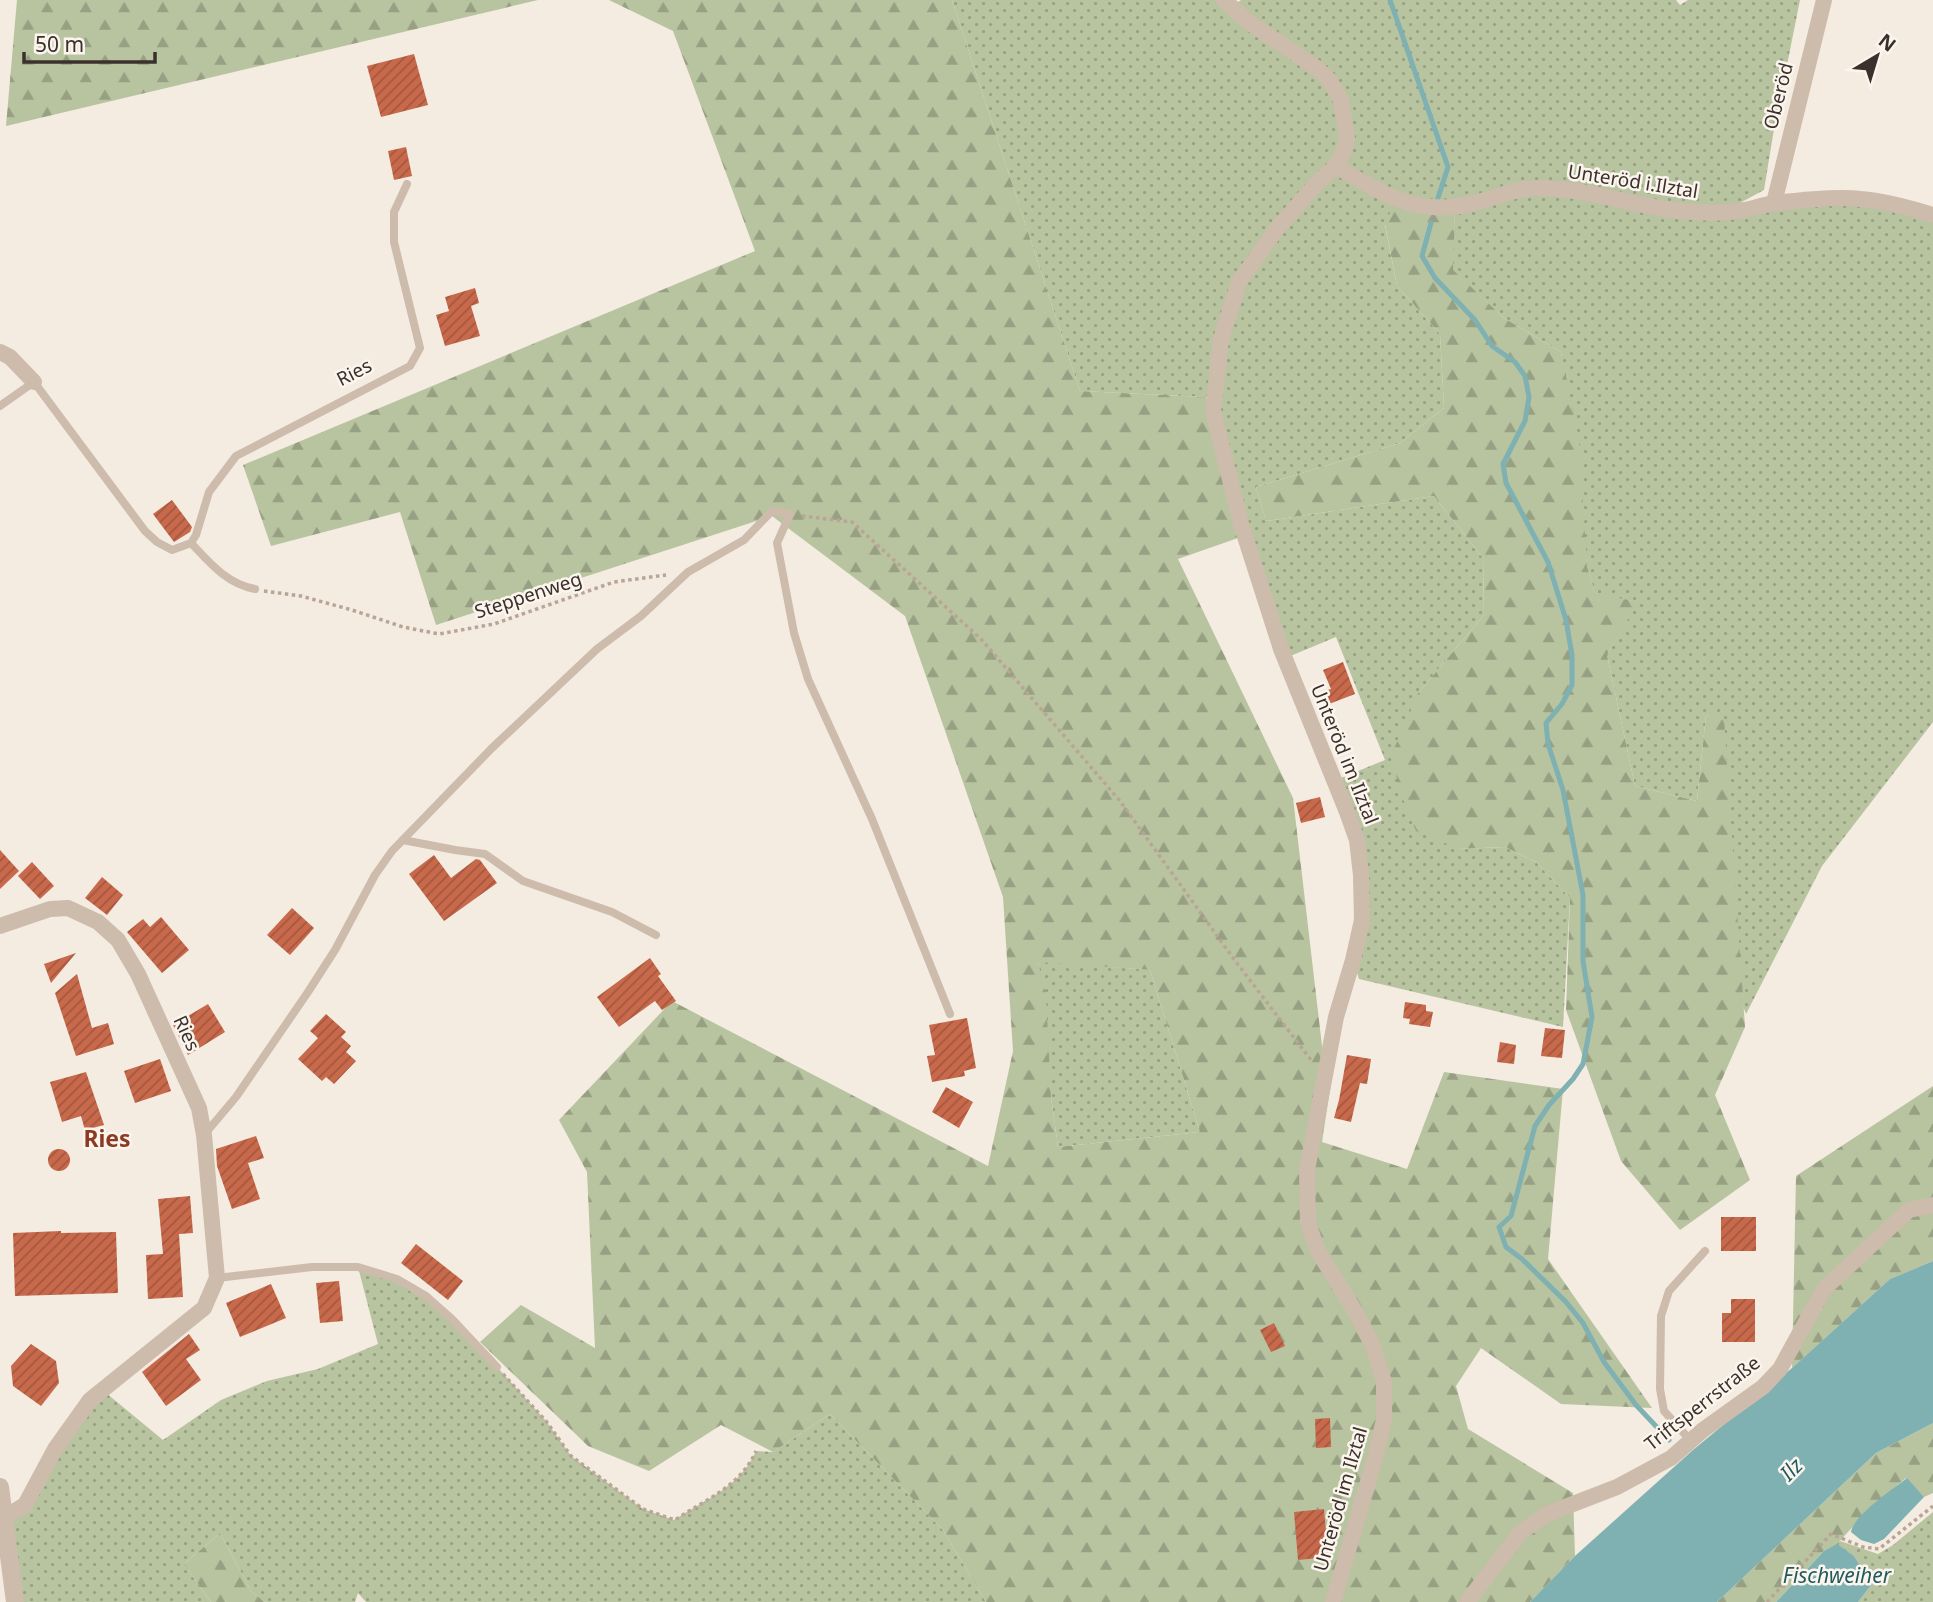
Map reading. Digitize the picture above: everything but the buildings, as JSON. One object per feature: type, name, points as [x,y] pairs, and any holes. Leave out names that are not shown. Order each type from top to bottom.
[{"type":"street","name":"Unteröd im Ilztal","points":[[1224,0],[1250,23],[1318,69],[1330,81],[1341,100],[1347,137],[1344,151],[1336,166],[1276,230],[1239,282],[1221,340],[1213,411],[1241,524],[1281,649],[1357,840],[1361,875],[1362,920],[1336,1017],[1307,1170],[1308,1223],[1318,1251],[1373,1346],[1384,1382],[1384,1419],[1377,1455],[1333,1602]]},
{"type":"street","name":"Oberöd","points":[[1774,203],[1824,0]]},
{"type":"street","name":"Unteröd i.Ilztal","points":[[1336,166],[1396,199],[1436,209],[1476,203],[1516,190],[1538,188],[1584,193],[1657,209],[1690,212],[1720,214],[1774,203],[1860,198],[1933,215]]},
{"type":"street","points":[[0,352],[10,357],[34,382]]},
{"type":"street","name":"Ries","points":[[0,926],[50,909],[68,908],[98,922],[118,940],[138,974],[199,1108],[204,1135],[217,1278]]},
{"type":"street","name":"Triftsperrstraße","points":[[1467,1602],[1521,1532],[1571,1502],[1617,1487],[1671,1458],[1732,1407],[1763,1387],[1780,1369],[1824,1289],[1909,1210],[1933,1205]]},
{"type":"street","points":[[3,1518],[25,1505],[55,1449],[90,1400],[204,1308],[217,1278]]},
{"type":"street","points":[[0,1487],[15,1602]]},
{"type":"lane","name":"Ries","points":[[191,543],[209,492],[236,456],[410,366],[420,348],[394,242],[394,212],[407,184]]},
{"type":"lane","points":[[0,406],[34,382],[145,531],[172,550],[191,543],[212,566],[229,579],[239,585],[256,589]]},
{"type":"lane","points":[[204,1135],[236,1097],[308,992],[335,950],[375,875],[403,840],[597,649],[640,616],[688,572],[744,540],[772,511],[790,514],[777,543],[794,633],[808,679],[872,819],[950,1014]]},
{"type":"lane","points":[[403,840],[485,854],[523,881],[612,912],[656,936]]},
{"type":"lane","points":[[1691,1441],[1664,1411],[1660,1389],[1661,1316],[1669,1291],[1705,1251]]},
{"type":"lane","points":[[217,1278],[312,1268],[358,1267],[397,1279],[426,1296],[452,1319],[497,1367]]},
{"type":"path","points":[[790,514],[852,522],[981,639],[1121,801],[1236,962],[1326,1080]]},
{"type":"path","name":"Steppenweg","points":[[256,589],[301,596],[403,627],[439,634],[494,624],[614,582],[688,572]]},
{"type":"path","points":[[497,1367],[546,1421],[571,1456],[643,1509],[675,1520],[730,1485],[749,1467],[756,1451]]},
{"type":"path","points":[[1767,1602],[1831,1534],[1863,1547],[1879,1549],[1933,1506]]},
{"type":"green space","points":[[17,0],[538,0],[6,126]]},
{"type":"green space","points":[[609,0],[952,0],[1080,391],[1206,397],[1238,538],[1178,559],[1293,798],[1326,1080],[1331,1083],[1322,1142],[1407,1169],[1444,1072],[1563,1089],[1548,1259],[1652,1408],[1561,1404],[1481,1348],[1456,1386],[1468,1429],[1573,1493],[1575,1556],[1530,1602],[986,1602],[943,1530],[830,1414],[773,1452],[721,1425],[649,1471],[588,1446],[480,1342],[521,1305],[595,1348],[587,1172],[559,1120],[672,1001],[988,1166],[1013,1051],[1003,897],[905,616],[772,516],[436,625],[400,512],[271,546],[243,465],[755,251],[673,31]],"holes":[[[1038,962],[1150,970],[1200,1132],[1058,1147],[1051,1097],[1046,995]]]},
{"type":"green space","points":[[952,0],[1224,0],[1231,7],[1241,0],[1676,0],[1680,5],[1688,0],[1800,0],[1764,190],[1723,212],[1859,198],[1933,215],[1933,722],[1822,866],[1746,1014],[1743,1006],[1723,720],[1706,715],[1697,801],[1635,786],[1607,655],[1637,602],[1595,594],[1587,566],[1561,352],[1504,318],[1452,270],[1455,208],[1385,225],[1397,286],[1440,334],[1444,408],[1400,443],[1256,487],[1266,521],[1434,496],[1483,558],[1484,615],[1419,692],[1459,849],[1505,847],[1536,862],[1570,898],[1563,1027],[1359,979],[1353,960],[1361,875],[1336,780],[1385,760],[1336,637],[1288,657],[1281,649],[1214,395],[1206,397],[1080,391]]},
{"type":"green space","points":[[1396,199],[1455,208],[1453,270],[1504,318],[1561,352],[1579,440],[1587,566],[1595,593],[1638,602],[1607,655],[1635,786],[1697,801],[1706,715],[1724,719],[1745,1027],[1715,1095],[1750,1180],[1680,1230],[1621,1161],[1566,1010],[1570,898],[1536,862],[1505,847],[1459,849],[1416,831],[1398,787],[1393,751],[1419,692],[1484,615],[1483,558],[1434,496],[1266,521],[1256,487],[1400,443],[1444,408],[1440,334],[1397,286],[1385,224]]},
{"type":"green space","points":[[1038,961],[1150,970],[1200,1132],[1058,1147]]},
{"type":"green space","points":[[1933,1086],[1933,1261],[1890,1279],[1792,1368],[1796,1176]]},
{"type":"green space","points":[[358,1267],[397,1279],[426,1296],[546,1421],[571,1456],[643,1509],[674,1520],[731,1483],[741,1474],[756,1451],[773,1452],[830,1414],[943,1530],[986,1602],[366,1602],[358,1593],[355,1602],[265,1602],[251,1591],[220,1533],[184,1564],[211,1602],[15,1602],[3,1518],[15,1512],[100,1388],[163,1440],[221,1400],[267,1381],[318,1369],[378,1344]]},
{"type":"green space","points":[[1933,1423],[1933,1493],[1924,1497],[1906,1478],[1869,1509],[1837,1544],[1824,1551],[1776,1602],[1717,1602],[1876,1453]]},
{"type":"green space","points":[[1933,1512],[1933,1602],[1858,1602],[1872,1584],[1854,1556],[1837,1545],[1824,1551],[1840,1541],[1878,1554]]},
{"type":"green space","points":[[220,1533],[251,1591],[265,1602],[211,1602],[184,1564]]},
{"type":"water","name":"Ilz","points":[[1933,1261],[1933,1423],[1876,1453],[1717,1602],[1530,1602],[1575,1556],[1693,1450],[1792,1368],[1890,1279]]},
{"type":"water","points":[[1907,1478],[1924,1497],[1884,1539],[1874,1544],[1861,1540],[1851,1532],[1866,1510]]},
{"type":"water","name":"Fischweiher","points":[[1837,1544],[1854,1556],[1872,1584],[1858,1602],[1776,1602],[1824,1551]]},
{"type":"waterway","points":[[1390,0],[1448,167],[1438,198]]},
{"type":"waterway","points":[[1431,223],[1422,256],[1435,278],[1475,320],[1492,346],[1515,362],[1525,376],[1529,397],[1525,421],[1503,464],[1506,483],[1548,562],[1566,620],[1572,655],[1572,685],[1562,704],[1546,723],[1548,744],[1563,790],[1583,895],[1583,961],[1592,1017],[1583,1064],[1535,1126],[1511,1216],[1499,1227],[1506,1247],[1566,1302],[1583,1323],[1604,1362],[1636,1405],[1669,1440]]},
{"type":"district","name":"Ries","points":[[107,1138]]}]
